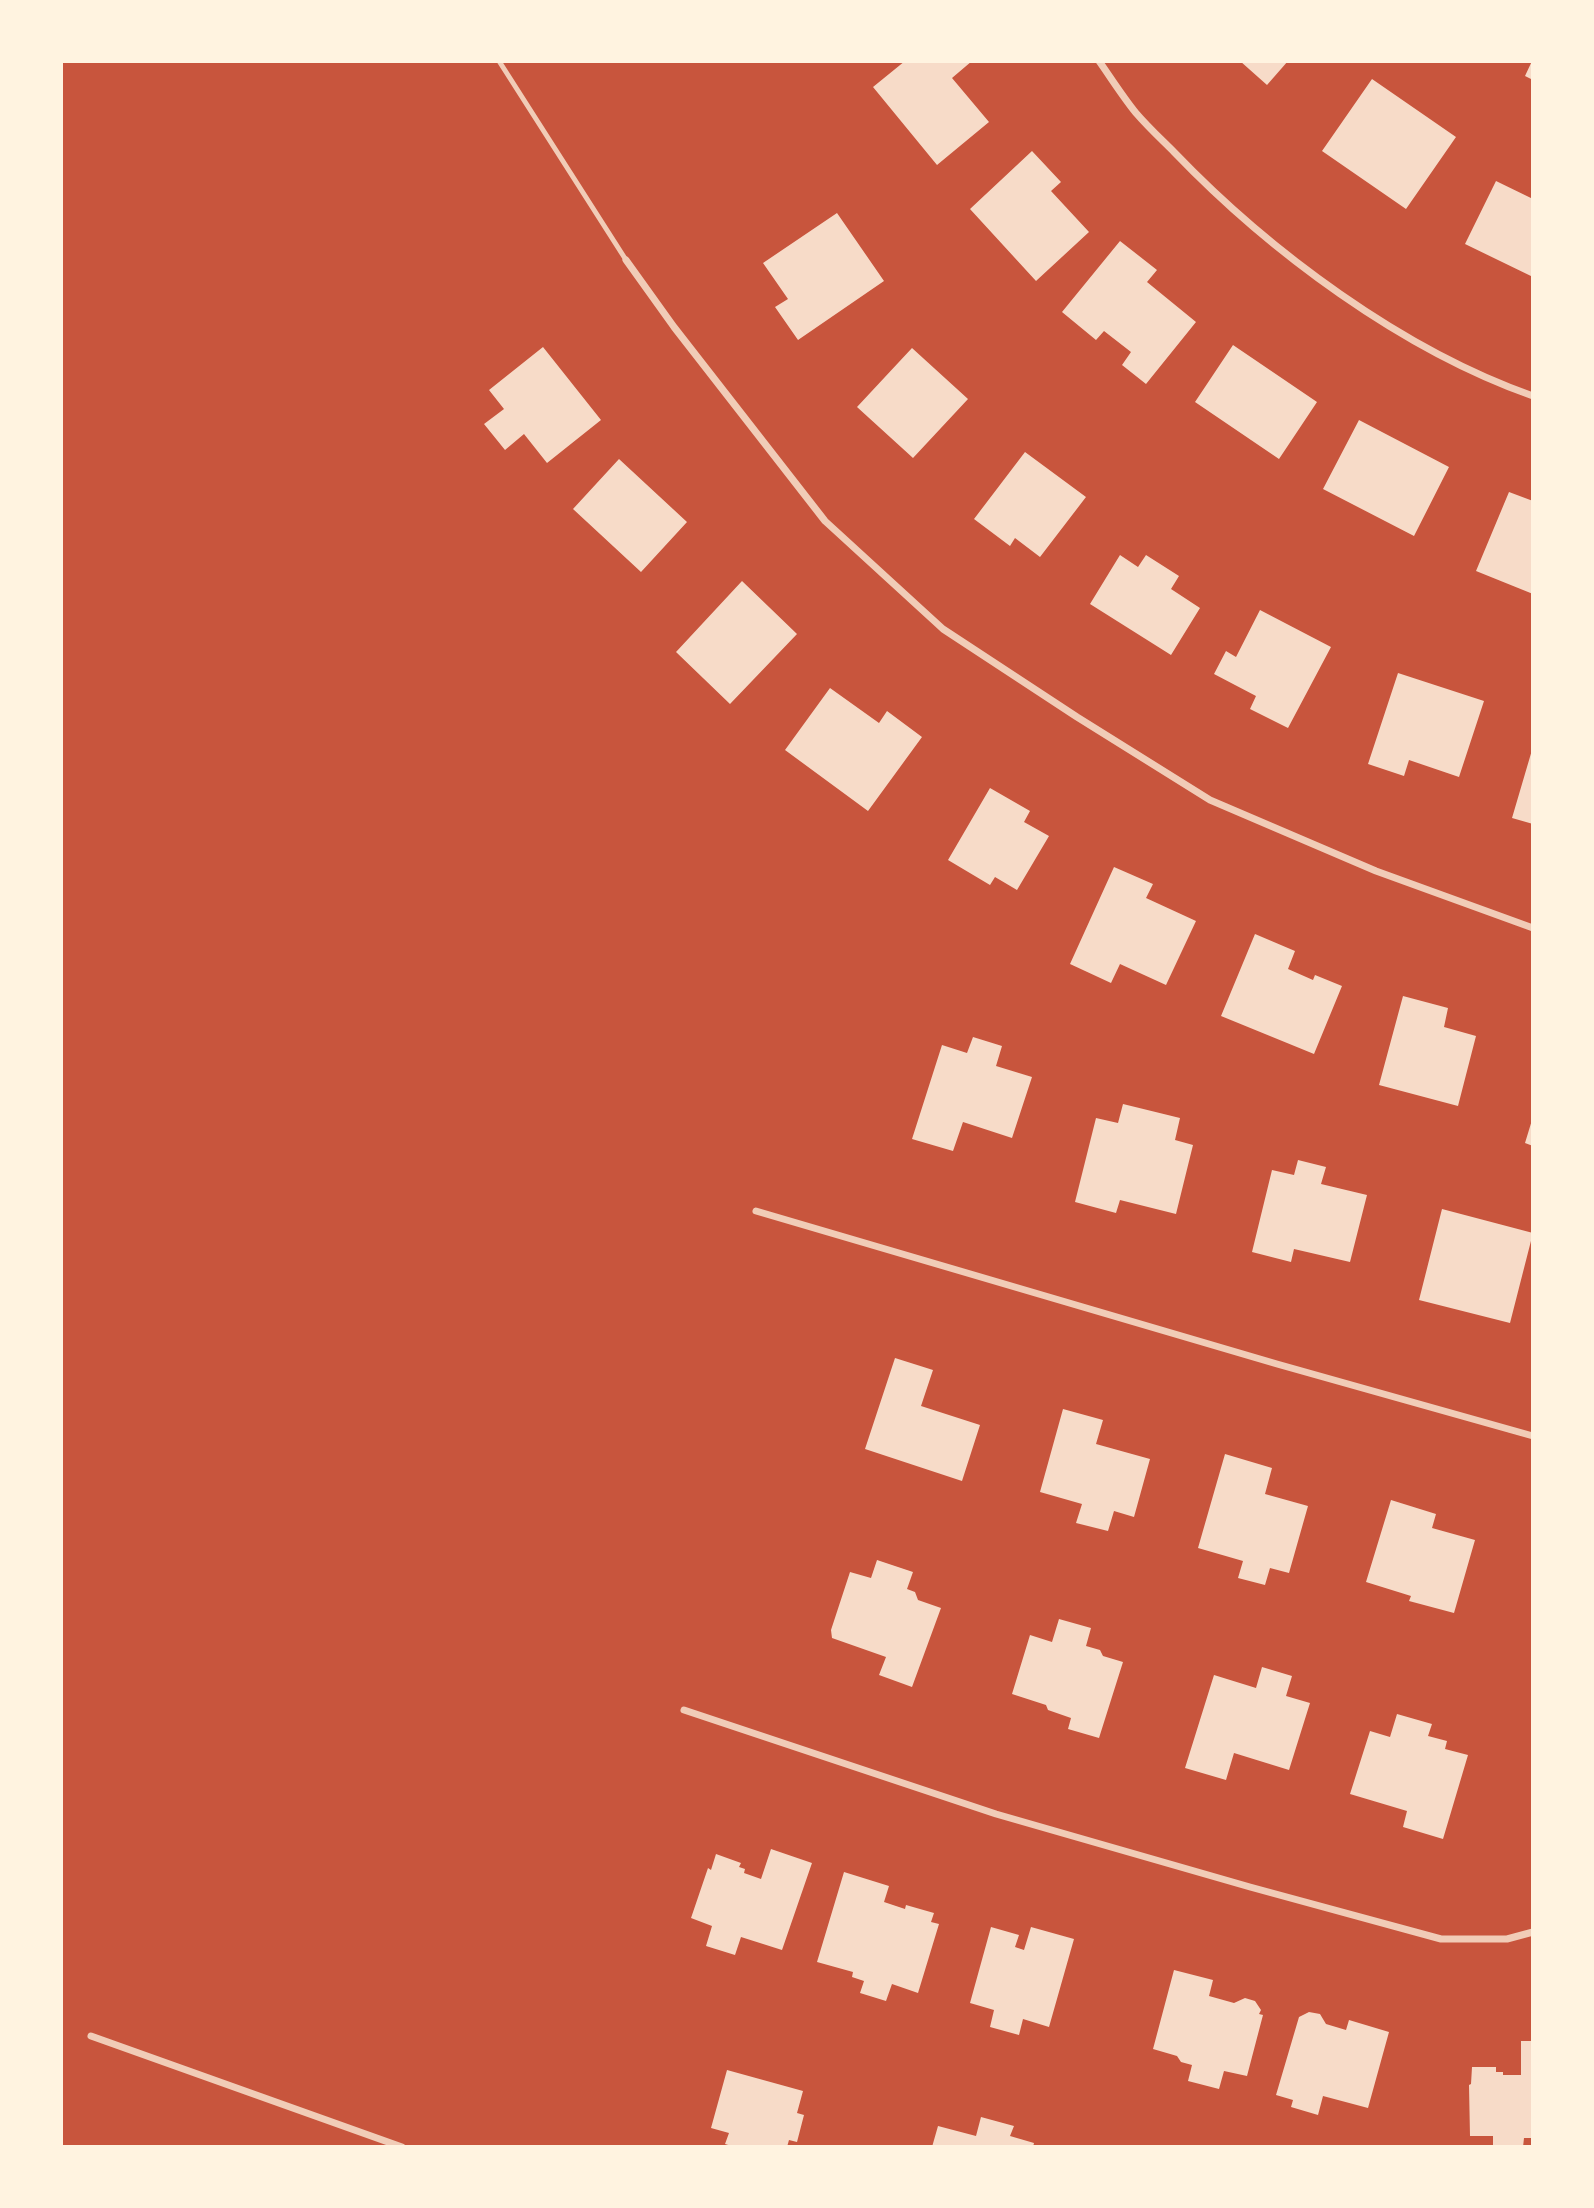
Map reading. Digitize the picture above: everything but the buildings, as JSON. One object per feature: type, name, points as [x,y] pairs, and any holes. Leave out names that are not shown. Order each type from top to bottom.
[{"type":"street","points":[[1099,61],[1136,113],[1211,191],[1290,257],[1394,329],[1498,384],[1533,396]]},
{"type":"street","points":[[625,260],[825,521],[943,629],[1210,800],[1376,871],[1533,928]]},
{"type":"street","points":[[756,1211],[1533,1436]]},
{"type":"street","points":[[684,1710],[996,1814],[1441,1939],[1507,1939],[1533,1932]]},
{"type":"street","points":[[91,2036],[402,2147]]},
{"type":"lane","points":[[499,61],[625,260]]}]
